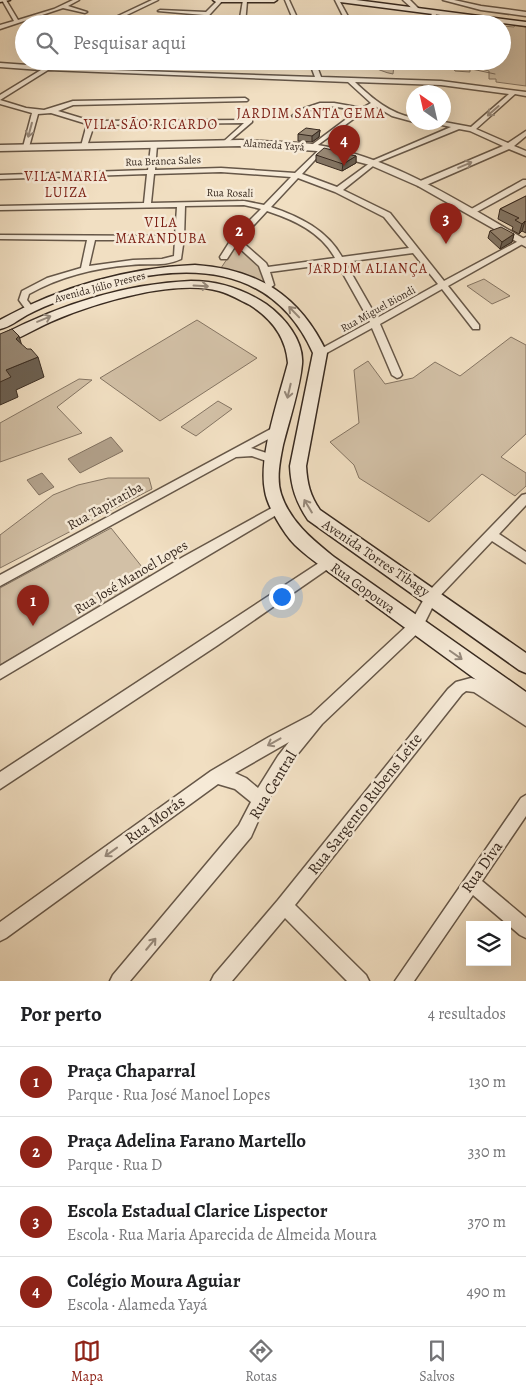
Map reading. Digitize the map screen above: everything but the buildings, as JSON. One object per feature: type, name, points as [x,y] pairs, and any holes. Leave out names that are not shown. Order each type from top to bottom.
[{"type":"main road","points":[[0,0],[6,0]]},
{"type":"main road","points":[[216,0],[274,0]]},
{"type":"main road","points":[[339,0],[361,1],[446,15]]},
{"type":"main road","points":[[511,20],[526,19]]},
{"type":"main road","name":"Avenida Júlio Prestes","points":[[0,325],[30,309],[90,287],[146,274],[212,270],[248,279],[271,291],[293,310],[306,325],[314,337],[320,353]]},
{"type":"main road","name":"Avenida Júlio Prestes","points":[[0,341],[42,320],[106,297],[167,286],[219,287],[241,296],[270,314],[285,331],[292,343],[295,363],[280,428]]},
{"type":"main road","name":"Avenida Torres Tibagy","points":[[320,353],[298,466],[299,484],[305,502],[314,515],[344,537],[432,596],[526,664]]},
{"type":"main road","name":"Rua Gopouva","points":[[280,428],[272,459],[271,479],[273,494],[279,508],[300,540],[526,704]]},
{"type":"street","points":[[6,0],[15,16]]},
{"type":"street","points":[[39,15],[64,7],[77,0]]},
{"type":"street","points":[[122,15],[156,0]]},
{"type":"street","points":[[160,11],[208,14],[221,0]]},
{"type":"street","points":[[287,0],[294,15]]},
{"type":"street","points":[[339,0],[346,15]]},
{"type":"street","points":[[446,0],[509,15]]},
{"type":"street","points":[[463,4],[470,0]]},
{"type":"street","points":[[243,15],[244,1]]},
{"type":"street","points":[[400,8],[407,1],[417,10]]},
{"type":"street","points":[[64,7],[84,12]]},
{"type":"street","points":[[511,15],[526,19]]},
{"type":"street","points":[[0,27],[15,23]]},
{"type":"street","points":[[0,64],[15,66]]},
{"type":"street","points":[[0,98],[44,70]]},
{"type":"street","points":[[73,70],[453,84],[526,94]]},
{"type":"street","points":[[315,70],[319,79]]},
{"type":"street","points":[[350,80],[375,104],[393,116],[406,118]]},
{"type":"street","points":[[472,129],[514,92]]},
{"type":"street","points":[[52,111],[59,106],[73,103],[245,100]]},
{"type":"street","points":[[0,102],[35,113],[52,111],[91,123],[250,121],[225,143]]},
{"type":"street","points":[[154,122],[155,102]]},
{"type":"street","points":[[296,116],[309,106],[323,103],[361,110]]},
{"type":"street","points":[[311,148],[333,129],[361,110],[375,104]]},
{"type":"street","points":[[26,147],[35,113]]},
{"type":"street","points":[[84,146],[91,123]]},
{"type":"street","points":[[451,126],[472,129],[526,154]]},
{"type":"street","points":[[338,190],[373,163],[458,127]]},
{"type":"street","points":[[239,132],[247,143]]},
{"type":"street","points":[[421,184],[509,146],[526,133]]},
{"type":"street","name":"Alameda Yayá","points":[[0,148],[247,143],[322,149],[373,163],[421,184],[525,242]]},
{"type":"street","points":[[148,205],[154,145]]},
{"type":"street","points":[[224,257],[235,240],[322,149]]},
{"type":"street","name":"Rua Branca Sales","points":[[0,177],[221,170],[297,174],[338,190],[387,215],[476,327]]},
{"type":"street","points":[[470,212],[526,182]]},
{"type":"street","name":"Rua Rosali","points":[[0,208],[244,203],[265,207],[310,227],[324,236],[342,260],[375,324],[397,375]]},
{"type":"street","points":[[30,309],[23,300],[25,293],[50,281],[84,271],[133,262],[174,260],[180,253],[181,204]]},
{"type":"street","points":[[0,236],[180,238]]},
{"type":"street","points":[[84,271],[92,237]]},
{"type":"street","points":[[235,240],[257,259],[266,270],[270,285]]},
{"type":"street","name":"Rua Miguel Biondi","points":[[320,353],[525,242]]},
{"type":"street","points":[[266,270],[415,250]]},
{"type":"street","name":"Rua Tapiratiba","points":[[0,581],[280,428]]},
{"type":"street","name":"Rua Tapiratiba","points":[[225,458],[246,451],[260,453],[272,459]]},
{"type":"street","name":"Rua Central","points":[[119,981],[245,831],[260,800],[284,762],[317,719],[416,626],[432,596],[526,498]]},
{"type":"street","name":"Rua José Manoel Lopes","points":[[0,673],[279,508]]},
{"type":"street","points":[[492,535],[526,558]]},
{"type":"street","points":[[0,781],[213,641],[328,562]]},
{"type":"street","name":"Rua Sargento Rubens Leite","points":[[220,981],[284,906],[442,707],[461,686],[468,683],[477,686],[526,719]]},
{"type":"street","name":"Rua Morás","points":[[0,932],[216,776],[317,719]]},
{"type":"street","points":[[216,776],[230,777],[236,780],[260,800]]},
{"type":"street","name":"Rua Diva","points":[[404,981],[526,803]]},
{"type":"street","points":[[471,882],[526,930]]},
{"type":"street","points":[[284,906],[360,981]]},
{"type":"shaded area","points":[[515,25],[526,27],[526,86],[496,82],[496,79],[489,79],[489,71],[485,70],[511,70],[511,27]]},
{"type":"shaded area","points":[[379,70],[393,70],[393,74]]},
{"type":"shaded area","points":[[470,70],[470,72],[455,71]]},
{"type":"shaded area","points":[[237,244],[262,269],[265,286],[243,274],[221,268]]},
{"type":"shaded area","points":[[484,279],[510,296],[492,304],[467,286]]},
{"type":"shaded area","points":[[197,320],[257,358],[160,421],[100,378]]},
{"type":"shaded area","points":[[511,337],[526,345],[526,434],[501,457],[526,473],[526,486],[515,496],[482,474],[429,522],[359,478],[354,465],[330,442],[359,423],[354,370],[368,361],[385,384],[413,378],[435,362],[460,376]]},
{"type":"shaded area","points":[[79,379],[92,380],[57,407],[82,433],[0,462],[0,423]]},
{"type":"shaded area","points":[[218,401],[232,409],[196,436],[181,427]]},
{"type":"shaded area","points":[[111,437],[123,451],[80,473],[68,459]]},
{"type":"shaded area","points":[[42,473],[54,487],[39,495],[27,480]]},
{"type":"shaded area","points":[[108,478],[149,478],[152,489],[0,568],[0,535],[53,495],[78,485]]},
{"type":"shaded area","points":[[111,528],[150,577],[0,665],[0,588]]},
{"type":"waterway","points":[[476,70],[495,74]]},
{"type":"place","name":"Colégio Moura Aguiar","points":[[344,166]]},
{"type":"place","name":"Escola Estadual Clarice Lispector","points":[[446,244]]},
{"type":"place","name":"Praça Adelina Farano Martello","points":[[239,256]]},
{"type":"place","name":"Praça Chaparral","points":[[33,626]]},
{"type":"district","name":"JARDIM SANTA GEMA","points":[[311,113]]},
{"type":"district","name":"VILA SÃO RICARDO","points":[[151,124]]},
{"type":"district","name":"VILA MARIA LUIZA","points":[[66,184]]},
{"type":"district","name":"VILA MARANDUBA","points":[[161,230]]},
{"type":"district","name":"JARDIM ALIANÇA","points":[[368,268]]}]
